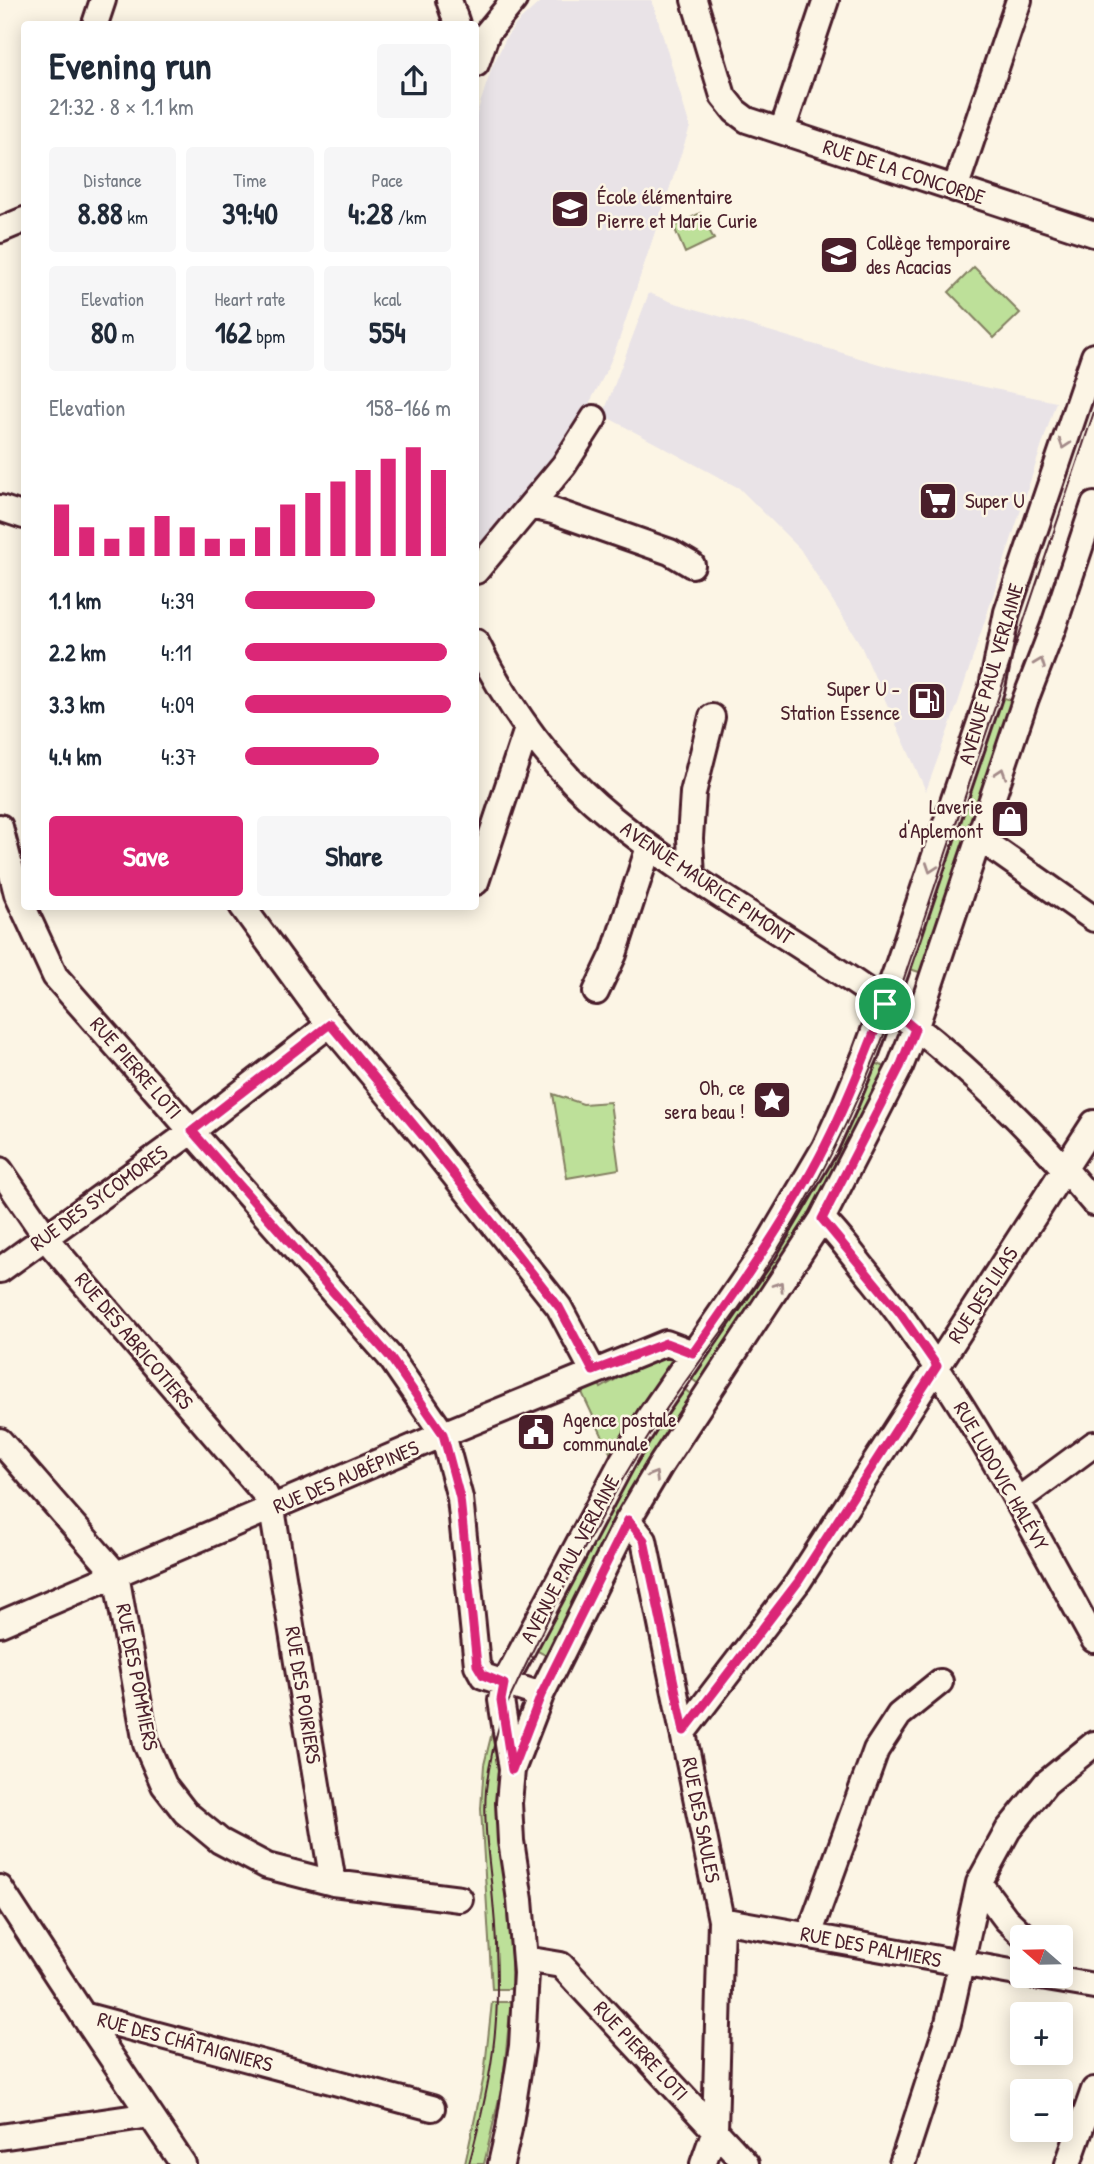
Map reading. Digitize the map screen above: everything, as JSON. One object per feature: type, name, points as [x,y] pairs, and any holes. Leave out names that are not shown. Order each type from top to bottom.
[{"type":"street","points":[[96,21],[103,0]]},
{"type":"street","points":[[449,0],[456,21]]},
{"type":"street","points":[[479,56],[487,33],[514,0]]},
{"type":"street","name":"RUE DE LA CONCORDE","points":[[694,0],[723,96],[735,111],[747,120],[1094,234]]},
{"type":"street","points":[[782,131],[826,0]]},
{"type":"street","points":[[955,189],[1020,0]]},
{"type":"street","points":[[0,230],[21,221]]},
{"type":"street","name":"AVENUE PAUL VERLAINE","points":[[501,2164],[522,2046],[526,1973],[520,1900],[511,1841],[509,1802],[512,1770],[501,1700],[504,1684],[623,1460],[764,1251],[825,1147],[885,1004],[992,687],[1007,612],[1094,356]]},
{"type":"street","points":[[479,567],[564,465],[594,418]]},
{"type":"street","name":"AVENUE PAUL VERLAINE","points":[[512,1770],[541,1695],[628,1520],[660,1466],[822,1219],[884,1099],[915,1029],[1094,505]]},
{"type":"street","points":[[531,506],[553,511],[670,552],[692,565]]},
{"type":"street","points":[[0,508],[21,515]]},
{"type":"street","name":"AVENUE MAURICE PIMONT","points":[[479,647],[527,729],[569,777],[609,816],[692,877],[767,923],[885,1004],[992,1092],[1032,1131],[1094,1203]]},
{"type":"street","points":[[692,877],[690,838],[693,793],[712,717]]},
{"type":"street","points":[[479,873],[527,729]]},
{"type":"street","name":"RUE PIERRE LOTI","points":[[0,827],[21,903]]},
{"type":"street","points":[[979,838],[1094,919]]},
{"type":"street","points":[[596,992],[614,954],[649,847]]},
{"type":"street","name":"RUE PIERRE LOTI","points":[[24,910],[55,976],[390,1357],[443,1434],[460,1498],[477,1665],[483,1675],[541,1695]]},
{"type":"street","points":[[245,910],[330,1024],[559,1307],[593,1371]]},
{"type":"street","name":"RUE DES SYCOMORES","points":[[0,1270],[192,1131],[330,1024]]},
{"type":"street","name":"RUE DES LILAS","points":[[684,1731],[798,1582],[1094,1124]]},
{"type":"street","name":"RUE DES ABRICOTIERS","points":[[0,1170],[47,1237],[265,1494],[272,1508]]},
{"type":"street","name":"RUE LUDOVIC HALÉVY","points":[[822,1219],[900,1313],[937,1366],[1094,1640]]},
{"type":"street","name":"RUE DES AUBÉPINES","points":[[0,1624],[593,1371],[666,1343],[693,1353]]},
{"type":"street","points":[[0,1441],[116,1574]]},
{"type":"street","points":[[1017,1502],[1094,1444]]},
{"type":"street","name":"RUE DES POIRIERS","points":[[272,1508],[333,1883]]},
{"type":"street","name":"RUE DES SAULES","points":[[628,1520],[644,1540],[721,1920],[715,2130],[703,2164]]},
{"type":"street","name":"RUE DES POMMIERS","points":[[116,1574],[146,1744],[163,1785],[185,1812],[220,1841],[267,1866],[333,1883],[460,1899]]},
{"type":"street","points":[[809,1935],[876,1750],[899,1715],[940,1682]]},
{"type":"street","points":[[902,2164],[948,2023],[979,1883],[1008,1830],[1046,1783],[1094,1744]]},
{"type":"street","points":[[979,1883],[1012,1925]]},
{"type":"street","name":"RUE DES CHÂTAIGNIERS","points":[[0,1888],[83,2015],[432,2108]]},
{"type":"street","name":"RUE DES PALMIERS","points":[[721,1920],[1010,1971]]},
{"type":"street","name":"RUE PIERRE LOTI","points":[[525,1959],[561,1965],[746,2164]]},
{"type":"street","points":[[83,2015],[183,2164]]},
{"type":"street","points":[[1068,2164],[1094,2090]]},
{"type":"street","points":[[0,2137],[150,2115]]},
{"type":"shaded area","name":"École élémentaire Pierre et Marie Curie","points":[[542,0],[652,0],[690,127],[606,372],[557,458],[479,553],[479,107],[492,67],[516,24]]},
{"type":"shaded area","points":[[649,293],[886,366],[1056,402],[958,703],[926,791],[860,644],[800,549],[739,488],[603,415]]},
{"type":"green space","points":[[700,213],[714,239],[685,253],[674,227]]},
{"type":"green space","points":[[974,267],[1020,313],[994,338],[949,292]]},
{"type":"green space","points":[[995,695],[1013,701],[922,973],[904,967]]},
{"type":"green space","points":[[870,1061],[888,1068],[835,1179],[700,1385],[685,1374]]},
{"type":"green space","points":[[553,1094],[583,1104],[610,1102],[619,1169],[567,1178]]},
{"type":"green space","points":[[661,1353],[672,1356],[674,1360],[613,1459],[579,1386],[597,1379],[601,1388],[618,1378],[616,1371]]},
{"type":"green space","points":[[678,1384],[693,1396],[628,1497],[547,1656],[530,1647]]},
{"type":"green space","points":[[495,1720],[504,1757],[501,1846],[511,1956],[511,1989],[492,1989],[481,1809],[484,1765]]},
{"type":"green space","points":[[492,2002],[511,2002],[503,2081],[484,2164],[465,2164],[484,2076]]},
{"type":"tram line","points":[[469,2164],[489,2079],[495,2035],[496,1935],[485,1804],[491,1760],[503,1713],[615,1492],[668,1406],[774,1256],[813,1189],[864,1084],[893,1011],[1094,412]]},
{"type":"place","name":"École élémentaire Pierre et Marie Curie","points":[[570,209]]},
{"type":"place","name":"Collège temporaire des Acacias","points":[[839,255]]},
{"type":"place","name":"Super U","points":[[938,501]]},
{"type":"place","name":"Super U - Station Essence","points":[[927,701]]},
{"type":"place","name":"Laverie d'Aplemont","points":[[1010,819]]},
{"type":"place","name":"Oh, ce sera beau !","points":[[772,1100]]},
{"type":"place","name":"Agence postale communale","points":[[536,1432]]},
{"type":"route","points":[[885,1004],[915,1029],[900,1067],[822,1219],[900,1313],[937,1366],[798,1582],[684,1731],[644,1540],[628,1520],[541,1695],[512,1770],[501,1700],[504,1684],[483,1675],[477,1665],[460,1498],[443,1434],[390,1357],[192,1131],[330,1024],[559,1307],[593,1371],[666,1343],[693,1353],[764,1251],[825,1147],[885,1004]]}]
